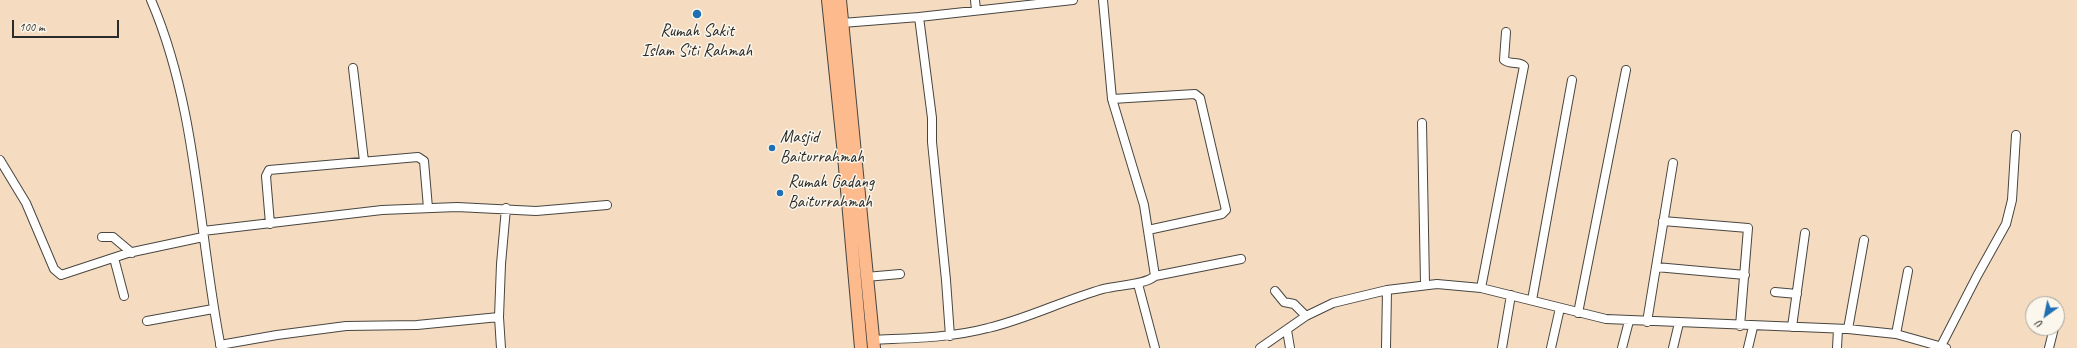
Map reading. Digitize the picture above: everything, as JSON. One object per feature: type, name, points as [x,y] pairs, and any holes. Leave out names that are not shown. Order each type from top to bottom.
[{"type":"highway","points":[[828,0],[858,241],[866,277],[873,344]]},
{"type":"highway","points":[[840,0],[858,241],[861,348]]},
{"type":"street","points":[[151,0],[175,67],[185,115],[213,310],[220,347],[277,335],[346,326],[417,325],[499,317]]},
{"type":"street","points":[[975,0],[976,10]]},
{"type":"street","points":[[842,23],[920,17],[976,10],[1016,2],[1073,0]]},
{"type":"street","points":[[1104,0],[1112,99],[1144,205],[1155,276]]},
{"type":"street","points":[[920,17],[932,118],[932,142],[950,336]]},
{"type":"street","points":[[1481,288],[1524,66],[1522,64],[1507,62],[1504,60],[1506,32]]},
{"type":"street","points":[[353,68],[364,161]]},
{"type":"street","points":[[1578,313],[1626,70]]},
{"type":"street","points":[[1532,300],[1572,80]]},
{"type":"street","points":[[1112,99],[1195,94],[1200,98],[1226,210],[1222,214],[1148,230]]},
{"type":"street","points":[[1422,123],[1425,284]]},
{"type":"street","points":[[1260,348],[1306,316],[1332,303],[1387,290],[1425,284],[1448,284],[1481,288],[1511,294],[1578,313],[1606,319],[1752,327],[1848,329],[1896,334],[1943,347],[1977,276],[2006,224],[2012,200],[2016,136]]},
{"type":"street","points":[[270,224],[266,176],[268,171],[364,161],[414,156],[422,159],[425,167],[428,208]]},
{"type":"street","points":[[0,160],[16,183],[57,273],[65,275],[114,258],[203,234],[270,224],[382,210],[428,208],[506,208],[536,210],[607,205]]},
{"type":"street","points":[[1647,322],[1673,163]]},
{"type":"street","points":[[501,348],[499,317],[500,264],[506,208]]},
{"type":"street","points":[[1664,221],[1746,226],[1748,229],[1740,326]]},
{"type":"street","points":[[1792,327],[1805,233]]},
{"type":"street","points":[[102,237],[113,237],[132,253]]},
{"type":"street","points":[[1848,329],[1864,240]]},
{"type":"street","points":[[114,258],[124,296]]},
{"type":"street","points":[[873,344],[950,336],[990,328],[1102,290],[1122,285],[1138,284],[1155,276],[1241,259]]},
{"type":"street","points":[[1656,267],[1745,275]]},
{"type":"street","points":[[1896,334],[1908,271]]},
{"type":"street","points":[[866,277],[900,274]]},
{"type":"street","points":[[1138,284],[1155,348]]},
{"type":"street","points":[[1386,348],[1387,290]]},
{"type":"street","points":[[1275,291],[1284,302],[1294,304],[1306,316]]},
{"type":"street","points":[[1775,292],[1797,294]]},
{"type":"street","points":[[1502,348],[1511,294]]},
{"type":"street","points":[[1551,348],[1560,308]]},
{"type":"street","points":[[147,321],[213,310]]},
{"type":"street","points":[[1622,348],[1629,321]]},
{"type":"street","points":[[1673,348],[1679,323]]},
{"type":"street","points":[[1748,348],[1752,327]]},
{"type":"street","points":[[1837,348],[1838,329]]},
{"type":"street","points":[[1287,330],[1290,348]]},
{"type":"street","points":[[2049,348],[2052,336]]},
{"type":"place","name":"Rumah Sakit Islam Siti Rahmah","points":[[697,14]]},
{"type":"place","name":"Masjid Baiturrahmah","points":[[772,148]]},
{"type":"place","name":"Rumah Gadang Baiturrahmah","points":[[780,193]]}]
